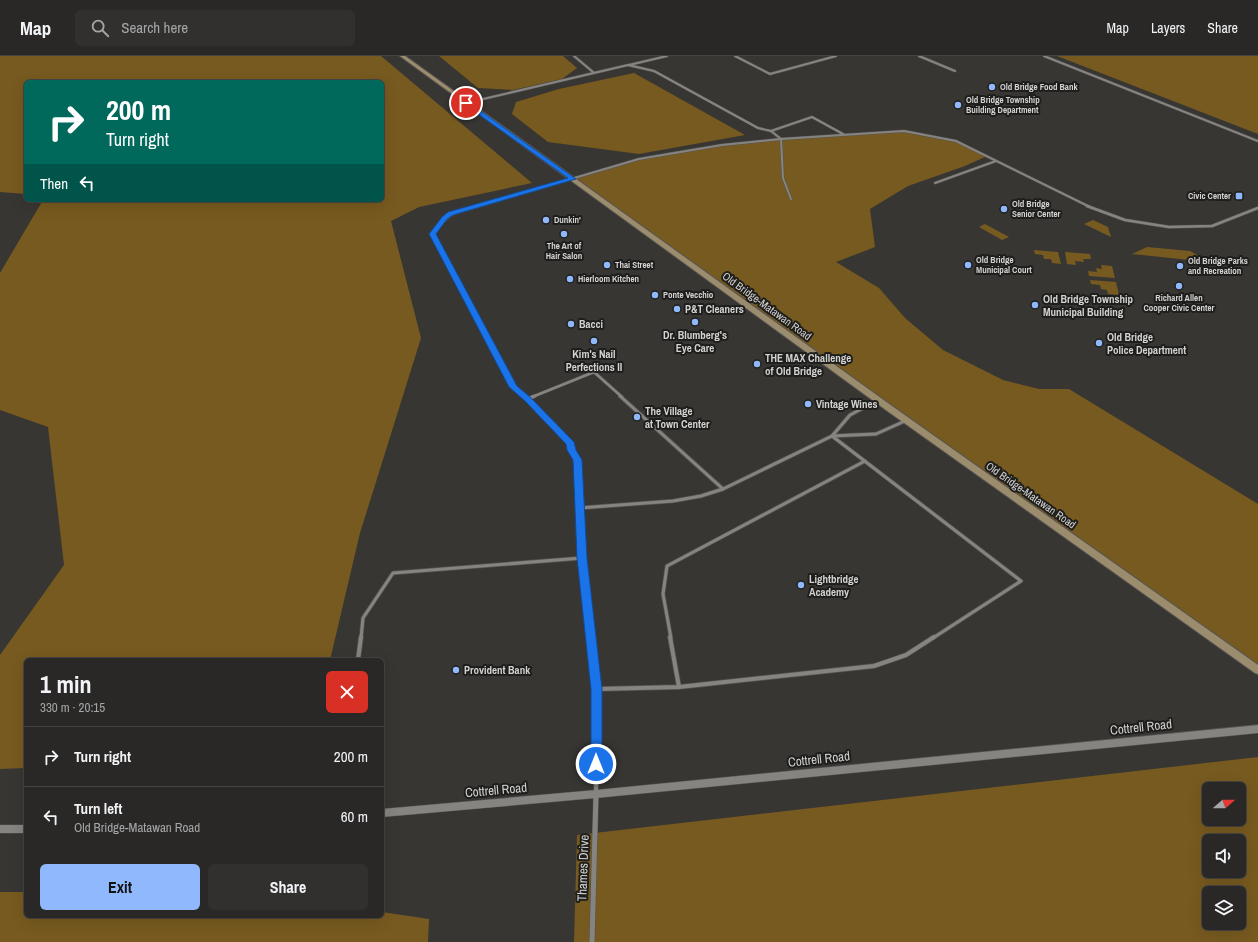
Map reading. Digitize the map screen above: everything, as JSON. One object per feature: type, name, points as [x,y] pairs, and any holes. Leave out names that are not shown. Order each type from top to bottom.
[{"type":"main road","name":"Old Bridge-Matawan Road","points":[[402,56],[878,400],[1258,670]]},
{"type":"street","name":"Cottrell Road","points":[[384,813],[596,794],[1258,729]]},
{"type":"street","name":"Thames Drive","points":[[592,942],[596,794]]},
{"type":"street","points":[[0,829],[24,829]]},
{"type":"lane","points":[[574,56],[593,72]]},
{"type":"lane","points":[[466,103],[593,72],[667,56]]},
{"type":"lane","points":[[735,56],[770,74],[836,56]]},
{"type":"lane","points":[[919,56],[955,71]]},
{"type":"lane","points":[[1044,56],[1258,141]]},
{"type":"lane","points":[[628,65],[654,71],[758,128],[771,131],[781,139]]},
{"type":"lane","points":[[771,131],[812,117],[843,134]]},
{"type":"lane","points":[[596,794],[596,689],[582,558],[577,460],[571,450],[570,444],[528,399],[513,387],[433,234],[445,218],[451,214],[639,159],[722,145],[843,134],[904,131],[932,135],[956,141],[1080,203],[1125,220],[1169,227],[1212,226],[1258,208]]},
{"type":"lane","points":[[781,139],[780,165],[785,190],[791,200]]},
{"type":"lane","points":[[935,182],[996,161]]},
{"type":"lane","points":[[528,399],[594,372],[723,489]]},
{"type":"lane","points":[[832,436],[850,415],[878,400]]},
{"type":"lane","points":[[579,508],[673,501],[701,496],[723,489],[832,436],[876,434],[906,420]]},
{"type":"lane","points":[[596,689],[679,687],[874,666],[906,655],[1020,581],[832,436]]},
{"type":"lane","points":[[679,687],[663,594],[666,566],[865,461]]},
{"type":"lane","points":[[358,658],[363,618],[393,573],[582,558]]},
{"type":"shaded area","points":[[0,56],[381,56],[532,183],[419,207],[391,221],[421,338],[360,533],[330,658],[24,658],[24,768],[0,769],[0,655],[64,565],[48,427],[0,410],[0,273],[42,202],[384,202],[384,80],[24,80],[24,194],[0,192]]},
{"type":"shaded area","points":[[439,56],[563,56],[577,68],[562,79],[513,90],[478,88]]},
{"type":"shaded area","points":[[1057,56],[1258,56],[1258,134]]},
{"type":"shaded area","points":[[634,73],[745,135],[639,154],[548,142],[512,114],[516,102],[559,89]]},
{"type":"shaded area","points":[[904,131],[932,135],[956,141],[987,156],[965,166],[908,186],[870,209],[875,247],[836,262],[879,288],[905,318],[943,350],[1003,380],[1039,389],[1069,389],[1258,504],[1258,670],[572,179],[631,160],[705,147],[771,139]]},
{"type":"shaded area","points":[[1093,220],[1108,227],[1111,237],[1084,224]]},
{"type":"shaded area","points":[[985,224],[1009,237],[1002,240],[979,227]]},
{"type":"shaded area","points":[[1147,247],[1190,251],[1209,262],[1132,254]]},
{"type":"shaded area","points":[[1034,250],[1058,252],[1061,264],[1052,263],[1051,259],[1044,259],[1043,255],[1035,254]]},
{"type":"shaded area","points":[[1065,252],[1090,254],[1091,259],[1083,259],[1084,262],[1075,261],[1076,265],[1067,264]]},
{"type":"shaded area","points":[[1101,265],[1112,266],[1115,278],[1089,276],[1088,271],[1097,272],[1096,268],[1102,269]]},
{"type":"shaded area","points":[[1090,280],[1116,282],[1119,295],[1108,294],[1107,290],[1101,289],[1100,285],[1091,284]]},
{"type":"shaded area","points":[[1258,757],[1258,942],[574,942],[577,835]]},
{"type":"shaded area","points":[[0,892],[24,892],[24,918],[384,918],[384,912],[429,919],[428,942],[0,942]]},
{"type":"place","name":"Old Bridge Food Bank","points":[[992,87]]},
{"type":"place","name":"Old Bridge Township Building Department","points":[[958,105]]},
{"type":"place","name":"Civic Center","points":[[1239,196]]},
{"type":"place","name":"Old Bridge Senior Center","points":[[1004,209]]},
{"type":"place","name":"Dunkin'","points":[[546,220]]},
{"type":"place","name":"The Art of Hair Salon","points":[[564,234]]},
{"type":"place","name":"Thai Street","points":[[607,265]]},
{"type":"place","name":"Old Bridge Municipal Court","points":[[968,265]]},
{"type":"place","name":"Old Bridge Parks and Recreation","points":[[1180,266]]},
{"type":"place","name":"Hierloom Kitchen","points":[[570,279]]},
{"type":"place","name":"Richard Allen Cooper Civic Center","points":[[1179,286]]},
{"type":"place","name":"Ponte Vecchio","points":[[655,295]]},
{"type":"place","name":"Old Bridge Township Municipal Building","points":[[1035,305]]},
{"type":"place","name":"P&T Cleaners","points":[[677,309]]},
{"type":"place","name":"Dr. Blumberg's Eye Care","points":[[695,322]]},
{"type":"place","name":"Bacci","points":[[571,324]]},
{"type":"place","name":"Kim's Nail Perfections II","points":[[594,341]]},
{"type":"place","name":"Old Bridge Police Department","points":[[1099,343]]},
{"type":"place","name":"THE MAX Challenge of Old Bridge","points":[[757,364]]},
{"type":"place","name":"Vintage Wines","points":[[808,404]]},
{"type":"place","name":"The Village at Town Center","points":[[637,417]]},
{"type":"place","name":"Lightbridge Academy","points":[[801,585]]},
{"type":"place","name":"Provident Bank","points":[[456,670]]},
{"type":"route","points":[[466,103],[572,179],[451,214],[445,218],[433,234],[513,387],[528,399],[570,444],[571,450],[577,460],[582,558],[596,689],[596,764]]}]
